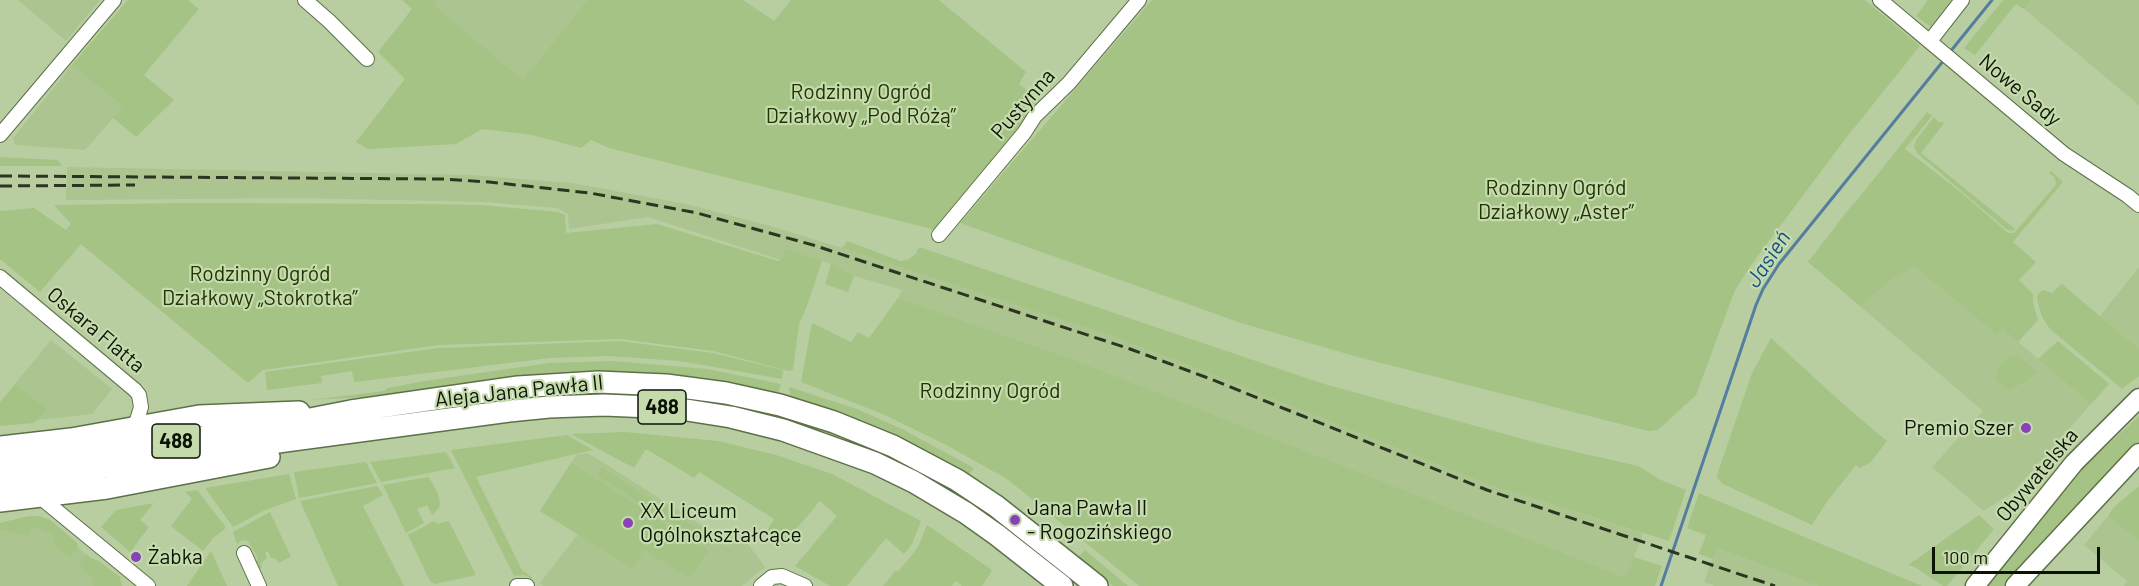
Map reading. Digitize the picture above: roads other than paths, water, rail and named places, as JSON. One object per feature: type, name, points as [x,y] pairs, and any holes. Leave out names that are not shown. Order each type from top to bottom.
[{"type":"main road","name":"Aleja Jana Pawła II","points":[[0,466],[42,462],[232,433],[351,411],[518,387],[588,382],[666,385],[726,393],[773,403],[854,429],[936,468],[971,489],[1015,520],[1097,586]]},
{"type":"main road","name":"Obywatelska","points":[[1975,586],[2074,463],[2136,404]]},
{"type":"main road","name":"Aleja Jana Pawła II","points":[[0,482],[509,411],[604,405],[674,408],[753,422],[831,446],[875,463],[914,482],[980,522],[1062,586]]},
{"type":"main road","points":[[0,447],[71,439],[210,415],[351,411]]},
{"type":"main road","points":[[0,501],[108,488],[286,453],[377,430]]},
{"type":"main road","points":[[2014,586],[2139,453]]},
{"type":"street","points":[[0,135],[114,0]]},
{"type":"street","points":[[305,0],[367,59]]},
{"type":"street","name":"Pustynna","points":[[939,235],[1024,133],[1035,116],[1070,83],[1139,0]]},
{"type":"street","name":"Nowe Sady","points":[[1880,0],[2064,154],[2139,205]]},
{"type":"street","points":[[1933,44],[1962,0]]},
{"type":"street","name":"Oskara Flatta","points":[[0,277],[135,390],[139,395],[141,407],[135,427]]},
{"type":"street","points":[[39,497],[148,586]]},
{"type":"street","points":[[244,553],[259,586]]},
{"type":"street","points":[[124,566],[128,586]]},
{"type":"street","points":[[762,586],[772,577],[782,576],[805,586]]},
{"type":"street","points":[[517,586],[527,586]]},
{"type":"waterway","name":"Jasień","points":[[1950,52],[1992,0]]},
{"type":"waterway","name":"Jasień","points":[[1661,586],[1763,289],[1779,264],[1944,60]]},
{"type":"railway","points":[[0,176],[443,179],[590,193],[697,213],[813,245],[1130,349],[1487,490],[1775,586]]},
{"type":"railway","points":[[0,186],[135,185]]},
{"type":"place","name":"Premio Szer","points":[[2026,428]]},
{"type":"place","name":"Jana Pawła II - Rogozińskiego","points":[[1015,520]]},
{"type":"place","name":"XX Liceum Ogólnokształcące","points":[[628,523]]},
{"type":"place","name":"Żabka","points":[[136,557]]},
{"type":"park label","name":"Rodzinny Ogród Działkowy „Pod Różą”","points":[[861,104]]},
{"type":"park label","name":"Rodzinny Ogród Działkowy „Aster”","points":[[1556,200]]},
{"type":"park label","name":"Rodzinny Ogród Działkowy „Stokrotka”","points":[[260,286]]},
{"type":"park label","name":"Rodzinny Ogród","points":[[990,391]]}]
